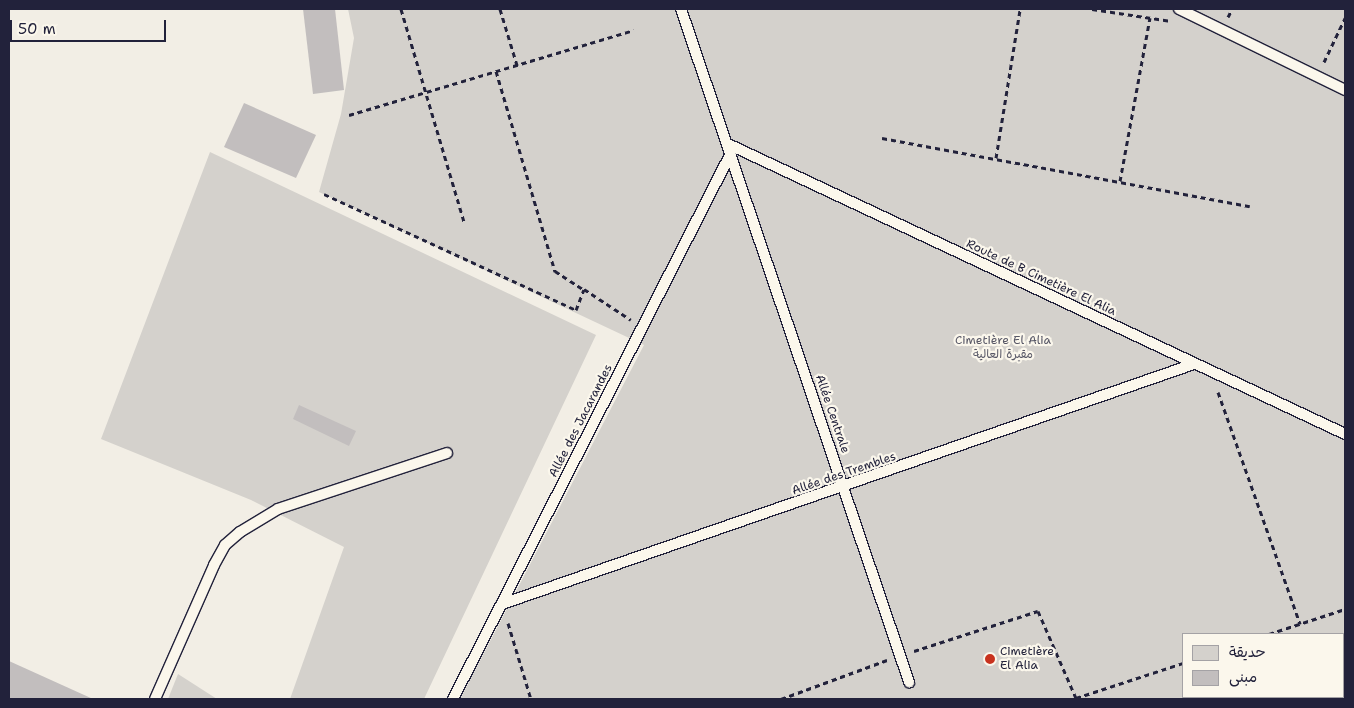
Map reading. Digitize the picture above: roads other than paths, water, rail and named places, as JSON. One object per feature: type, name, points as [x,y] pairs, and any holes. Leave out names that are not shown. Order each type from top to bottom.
[{"type":"lane","name":"Allée Centrale","points":[[681,9],[909,682]]},
{"type":"lane","points":[[1179,9],[1345,90]]},
{"type":"lane","name":"Allée des Jacarandes","points":[[453,699],[643,327],[729,149]]},
{"type":"lane","name":"Route de B Cimetière El Alia","points":[[729,149],[1345,434]]},
{"type":"lane","name":"Allée des Trembles","points":[[502,604],[1194,364]]},
{"type":"lane","points":[[155,699],[214,565],[225,545],[240,532],[278,509],[447,453]]},
{"type":"place","name":"Cimetière El Alia","points":[[990,659]]},
{"type":"park label","name":"Cimetière El Alia مقبرة العالية","points":[[1003,348]]}]
